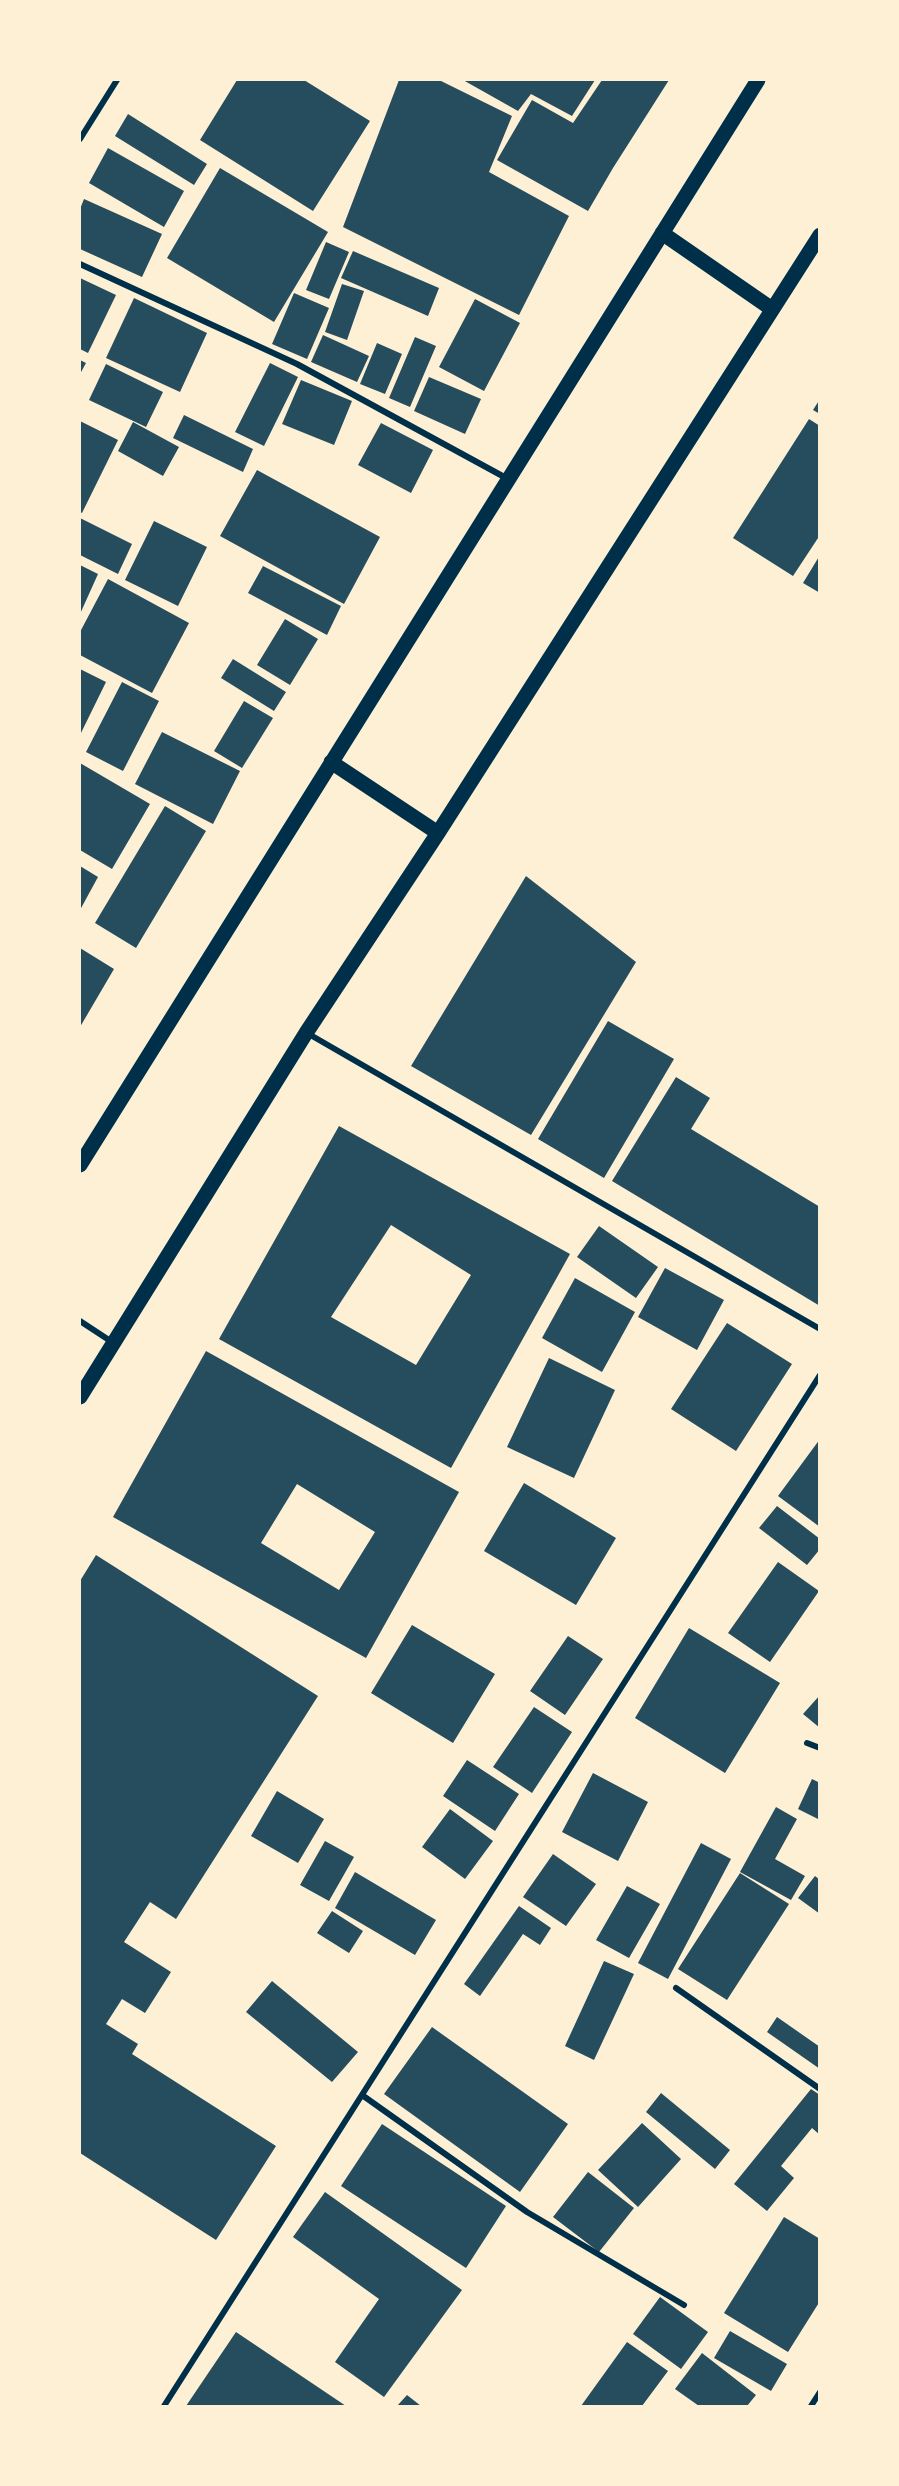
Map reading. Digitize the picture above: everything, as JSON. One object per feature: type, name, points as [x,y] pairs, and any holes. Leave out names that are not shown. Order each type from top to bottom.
[{"type":"main road","points":[[80,1165],[758,80]]},
{"type":"main road","points":[[662,233],[772,309]]},
{"type":"main road","points":[[80,1397],[306,1033],[438,833],[819,235]]},
{"type":"main road","points":[[331,762],[438,833]]},
{"type":"street","points":[[80,139],[117,80]]},
{"type":"street","points":[[80,264],[297,364],[508,479]]},
{"type":"street","points":[[306,1033],[819,1329]]},
{"type":"street","points":[[80,1321],[114,1343]]},
{"type":"street","points":[[164,2406],[819,1375]]},
{"type":"street","points":[[807,1743],[819,1748]]},
{"type":"street","points":[[676,1988],[819,2089]]},
{"type":"street","points":[[362,2095],[527,2212],[684,2305]]},
{"type":"street","points":[[811,2406],[819,2392]]},
{"type":"building","points":[[237,80],[304,80],[370,121],[313,211],[200,140]]},
{"type":"building","points":[[399,80],[439,80],[512,116],[489,172],[569,216],[519,315],[343,227]]},
{"type":"building","points":[[463,80],[595,80],[572,116],[531,94],[518,111]]},
{"type":"building","points":[[602,80],[669,80],[588,211],[497,160],[532,100],[573,123]]},
{"type":"building","points":[[128,114],[207,164],[194,185],[115,136]]},
{"type":"building","points":[[108,148],[184,191],[164,227],[89,183]]},
{"type":"building","points":[[220,168],[328,232],[274,322],[167,258]]},
{"type":"building","points":[[84,199],[162,234],[142,277],[80,249],[80,209]]},
{"type":"building","points":[[326,242],[349,252],[329,299],[306,290]]},
{"type":"building","points":[[353,251],[439,288],[428,316],[341,278]]},
{"type":"building","points":[[80,278],[116,295],[88,353],[80,349]]},
{"type":"building","points":[[342,284],[364,291],[347,340],[325,332]]},
{"type":"building","points":[[294,293],[329,308],[307,359],[272,344]]},
{"type":"building","points":[[134,298],[207,333],[180,392],[106,358]]},
{"type":"building","points":[[475,299],[520,323],[484,391],[439,367]]},
{"type":"building","points":[[323,335],[369,356],[357,382],[311,362]]},
{"type":"building","points":[[415,337],[436,346],[410,407],[389,398]]},
{"type":"building","points":[[377,343],[402,354],[385,394],[360,384]]},
{"type":"building","points":[[80,360],[86,363],[80,374]]},
{"type":"building","points":[[270,363],[298,377],[264,446],[235,432]]},
{"type":"building","points":[[106,364],[163,392],[146,427],[89,400]]},
{"type":"building","points":[[429,377],[481,399],[465,434],[414,411]]},
{"type":"building","points":[[301,380],[352,401],[334,445],[282,424]]},
{"type":"building","points":[[820,399],[820,414],[813,410]]},
{"type":"building","points":[[184,415],[253,449],[243,472],[173,438]]},
{"type":"building","points":[[809,419],[820,426],[820,535],[793,576],[733,538]]},
{"type":"building","points":[[80,421],[118,440],[82,513],[80,512]]},
{"type":"building","points":[[133,422],[179,447],[163,476],[118,451]]},
{"type":"building","points":[[381,423],[433,450],[411,493],[358,465]]},
{"type":"building","points":[[257,470],[380,537],[344,604],[220,536]]},
{"type":"building","points":[[80,518],[132,544],[118,574],[80,555]]},
{"type":"building","points":[[154,521],[207,547],[178,606],[125,580]]},
{"type":"building","points":[[820,555],[820,593],[803,583]]},
{"type":"building","points":[[80,565],[98,574],[80,614]]},
{"type":"building","points":[[263,566],[341,606],[327,635],[248,593]]},
{"type":"building","points":[[108,579],[189,623],[152,693],[80,655],[80,632]]},
{"type":"building","points":[[285,619],[318,639],[290,685],[257,665]]},
{"type":"building","points":[[233,659],[286,692],[274,711],[221,678]]},
{"type":"building","points":[[80,669],[106,682],[80,735]]},
{"type":"building","points":[[122,682],[159,701],[123,771],[86,752]]},
{"type":"building","points":[[244,701],[273,718],[242,768],[214,751]]},
{"type":"building","points":[[162,732],[240,771],[213,824],[135,784]]},
{"type":"building","points":[[80,763],[150,804],[112,869],[80,850]]},
{"type":"building","points":[[165,806],[206,831],[136,948],[95,923]]},
{"type":"building","points":[[80,866],[98,877],[80,910]]},
{"type":"building","points":[[526,876],[636,962],[531,1135],[411,1066]]},
{"type":"building","points":[[80,948],[114,969],[80,1027]]},
{"type":"building","points":[[608,1021],[674,1059],[604,1178],[538,1139]]},
{"type":"building","points":[[676,1077],[710,1098],[691,1129],[820,1207],[820,1306],[612,1181]]},
{"type":"building","points":[[339,1126],[570,1254],[451,1468],[219,1339]],"holes":[[[391,1225],[471,1275],[416,1365],[331,1317]]]},
{"type":"building","points":[[599,1226],[658,1267],[636,1298],[577,1257]]},
{"type":"building","points":[[665,1268],[724,1300],[697,1350],[638,1317]]},
{"type":"building","points":[[575,1278],[635,1312],[602,1372],[542,1338]]},
{"type":"building","points":[[727,1323],[792,1364],[736,1451],[671,1409]]},
{"type":"building","points":[[206,1351],[459,1492],[366,1658],[113,1517]],"holes":[[[297,1484],[375,1532],[339,1590],[261,1543]]]},
{"type":"building","points":[[549,1358],[615,1390],[574,1478],[507,1447]]},
{"type":"building","points":[[820,1439],[820,1527],[778,1496]]},
{"type":"building","points":[[524,1483],[616,1538],[576,1605],[484,1551]]},
{"type":"building","points":[[777,1506],[820,1539],[820,1549],[807,1565],[759,1528]]},
{"type":"building","points":[[96,1555],[318,1696],[176,1919],[150,1902],[124,1942],[171,1972],[145,2013],[122,1999],[106,2024],[138,2044],[132,2054],[276,2146],[216,2240],[80,2153],[80,1581]]},
{"type":"building","points":[[778,1562],[819,1591],[770,1662],[728,1633]]},
{"type":"building","points":[[412,1625],[495,1674],[453,1743],[371,1693]]},
{"type":"building","points":[[689,1628],[780,1683],[725,1773],[635,1718]]},
{"type":"building","points":[[568,1636],[603,1659],[565,1715],[530,1691]]},
{"type":"building","points":[[820,1695],[820,1728],[803,1714]]},
{"type":"building","points":[[534,1707],[572,1732],[532,1793],[493,1767]]},
{"type":"building","points":[[467,1760],[519,1794],[495,1831],[443,1796]]},
{"type":"building","points":[[593,1773],[648,1802],[618,1861],[562,1832]]},
{"type":"building","points":[[812,1779],[820,1783],[820,1820],[798,1809]]},
{"type":"building","points":[[277,1791],[324,1819],[298,1863],[251,1836]]},
{"type":"building","points":[[776,1807],[797,1819],[775,1859],[805,1876],[791,1900],[740,1872]]},
{"type":"building","points":[[450,1809],[493,1841],[465,1879],[422,1847]]},
{"type":"building","points":[[325,1841],[354,1857],[329,1901],[300,1885]]},
{"type":"building","points":[[701,1843],[731,1859],[668,1979],[638,1963]]},
{"type":"building","points":[[553,1854],[596,1884],[566,1926],[523,1897]]},
{"type":"building","points":[[355,1872],[436,1920],[415,1955],[335,1908]]},
{"type":"building","points":[[740,1873],[789,1904],[727,2000],[678,1969]]},
{"type":"building","points":[[815,1876],[820,1880],[820,1914],[798,1898]]},
{"type":"building","points":[[627,1886],[660,1904],[629,1958],[596,1940]]},
{"type":"building","points":[[519,1906],[551,1928],[540,1945],[523,1934],[480,1996],[464,1984]]},
{"type":"building","points":[[332,1911],[363,1931],[349,1953],[317,1933]]},
{"type":"building","points":[[604,1961],[634,1974],[594,2060],[565,2046]]},
{"type":"building","points":[[272,1981],[358,2052],[332,2082],[246,2012]]},
{"type":"building","points":[[777,2017],[820,2047],[820,2069],[767,2032]]},
{"type":"building","points":[[432,2027],[568,2124],[520,2192],[384,2094]]},
{"type":"building","points":[[811,2089],[820,2095],[820,2135],[812,2128],[781,2166],[794,2178],[767,2211],[734,2184]]},
{"type":"building","points":[[661,2093],[730,2150],[715,2169],[646,2112]]},
{"type":"building","points":[[642,2123],[681,2159],[638,2207],[598,2170]]},
{"type":"building","points":[[382,2124],[506,2206],[466,2268],[341,2186]]},
{"type":"building","points":[[588,2172],[634,2208],[599,2252],[553,2217]]},
{"type":"building","points":[[325,2192],[462,2290],[384,2397],[335,2362],[379,2299],[293,2237]]},
{"type":"building","points":[[784,2217],[820,2239],[820,2301],[788,2352],[724,2313]]},
{"type":"building","points":[[660,2297],[708,2332],[681,2369],[633,2334]]},
{"type":"building","points":[[730,2331],[787,2364],[771,2391],[714,2358]]},
{"type":"building","points":[[236,2332],[346,2406],[186,2406]]},
{"type":"building","points":[[627,2342],[668,2371],[642,2406],[581,2406]]},
{"type":"building","points":[[702,2353],[756,2395],[747,2406],[699,2406],[675,2389]]},
{"type":"building","points":[[407,2395],[421,2406],[397,2406]]}]
